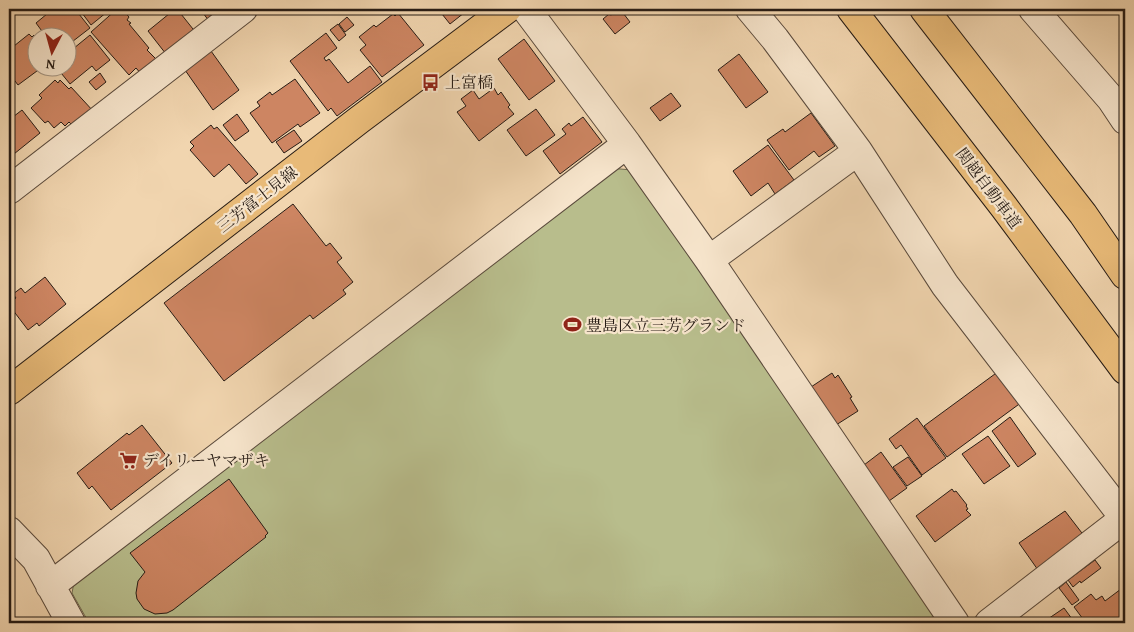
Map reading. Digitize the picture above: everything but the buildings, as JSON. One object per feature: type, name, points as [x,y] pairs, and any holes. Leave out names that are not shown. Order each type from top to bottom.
[{"type":"main road","name":"三芳富士見線","points":[[9,390],[359,120],[507,9]]},
{"type":"main road","name":"関越自動車道","points":[[851,9],[1004,207],[1125,370]]},
{"type":"main road","points":[[924,9],[1082,214],[1125,275]]},
{"type":"street","points":[[9,190],[243,9]]},
{"type":"street","points":[[526,9],[627,144],[709,260],[954,623]]},
{"type":"street","points":[[750,9],[775,39],[858,151],[945,285],[1125,519],[988,623]]},
{"type":"street","points":[[1033,9],[1111,99],[1125,120]]},
{"type":"street","points":[[50,586],[627,144]]},
{"type":"street","points":[[709,260],[858,151]]},
{"type":"street","points":[[9,531],[36,559],[71,623]]},
{"type":"green space","name":"豊島区立三芳グランド","points":[[609,168],[632,170],[946,623],[89,623],[72,593],[75,577]]},
{"type":"place","name":"上富橋","points":[[431,82]]},
{"type":"place","name":"豊島区立三芳グランド","points":[[572,325]]},
{"type":"place","name":"デイリーヤマザキ","points":[[129,460]]}]
